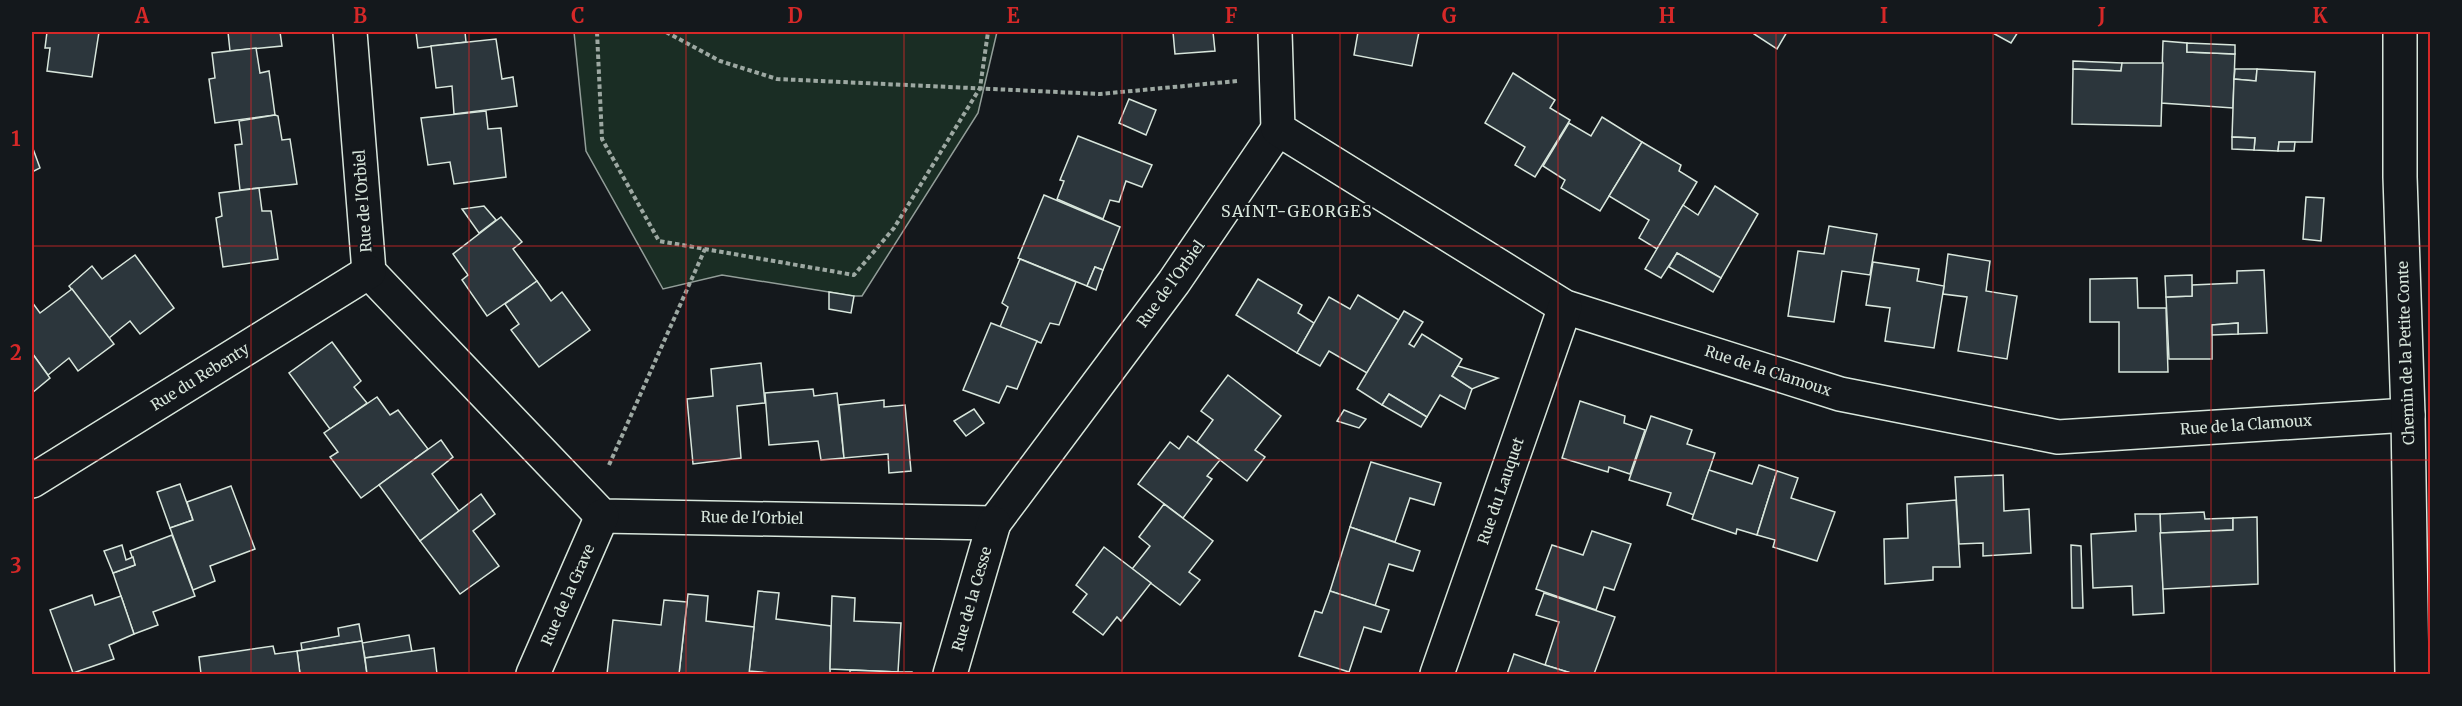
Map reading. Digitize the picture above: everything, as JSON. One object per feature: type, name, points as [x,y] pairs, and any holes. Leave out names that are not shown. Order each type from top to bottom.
[{"type":"street","name":"Rue de l'Orbiel","points":[[350,32],[369,272],[597,510],[994,523],[1174,282],[1278,129]]},
{"type":"street","points":[[1275,32],[1278,129]]},
{"type":"street","name":"Chemin de la Petite Conte","points":[[2400,32],[2400,177],[2408,415],[2412,675]]},
{"type":"street","name":"Rue de la Clamoux","points":[[1278,129],[1565,307],[1840,394],[2058,437],[2408,415]]},
{"type":"street","name":"Rue du Rebenty","points":[[32,482],[369,272]]},
{"type":"street","name":"Rue du Lauquet","points":[[1437,675],[1565,307]]},
{"type":"street","name":"Rue de la Grave","points":[[533,675],[597,510]]},
{"type":"street","name":"Rue de la Cesse","points":[[950,675],[994,523]]},
{"type":"path","points":[[597,32],[602,139],[659,240],[854,275],[894,228],[980,88],[988,32]]},
{"type":"path","points":[[666,32],[720,62],[777,79],[1100,94],[1276,77]]},
{"type":"path","points":[[597,510],[705,249]]},
{"type":"green space","points":[[574,32],[997,32],[978,113],[862,296],[854,296],[722,275],[663,289],[586,151]]},
{"type":"building","points":[[47,32],[99,32],[92,77],[47,71],[50,48],[45,48]]},
{"type":"building","points":[[228,32],[280,32],[282,46],[230,51]]},
{"type":"building","points":[[416,32],[465,32],[466,42],[418,48]]},
{"type":"building","points":[[1173,32],[1213,32],[1215,51],[1175,54]]},
{"type":"building","points":[[1358,32],[1419,32],[1412,66],[1354,55]]},
{"type":"building","points":[[1755,32],[1787,32],[1777,49],[1754,34]]},
{"type":"building","points":[[1991,32],[2018,32],[2011,43]]},
{"type":"building","points":[[496,39],[502,79],[513,77],[517,106],[454,114],[452,86],[436,88],[431,46]]},
{"type":"building","points":[[2163,41],[2187,43],[2187,52],[2235,54],[2233,108],[2161,103]]},
{"type":"building","points":[[2187,43],[2235,45],[2235,54],[2187,52]]},
{"type":"building","points":[[256,48],[260,73],[269,71],[275,115],[215,123],[209,79],[215,78],[212,53]]},
{"type":"building","points":[[2073,61],[2122,63],[2121,71],[2073,69]]},
{"type":"building","points":[[2122,63],[2163,63],[2161,126],[2072,124],[2073,69],[2121,71]]},
{"type":"building","points":[[2235,69],[2257,69],[2256,81],[2234,79]]},
{"type":"building","points":[[2257,69],[2315,72],[2312,142],[2279,142],[2278,151],[2254,150],[2255,138],[2232,137],[2234,79],[2256,81]]},
{"type":"building","points":[[1513,73],[1555,100],[1550,108],[1570,120],[1535,177],[1515,165],[1525,147],[1485,123]]},
{"type":"building","points":[[1129,99],[1156,110],[1146,135],[1119,123]]},
{"type":"building","points":[[486,111],[488,129],[501,128],[506,177],[454,184],[450,162],[428,165],[421,118]]},
{"type":"building","points":[[278,116],[282,140],[290,139],[297,184],[240,190],[235,145],[242,144],[239,121]]},
{"type":"building","points":[[1602,117],[1642,142],[1600,211],[1561,188],[1565,180],[1543,166],[1569,123],[1591,136]]},
{"type":"building","points":[[1078,136],[1152,165],[1142,187],[1126,181],[1119,202],[1110,200],[1103,219],[1057,199],[1064,181],[1060,180]]},
{"type":"building","points":[[2232,137],[2255,138],[2254,150],[2232,149]]},
{"type":"building","points":[[1642,142],[1681,165],[1679,171],[1697,182],[1657,249],[1639,238],[1649,220],[1609,196]]},
{"type":"building","points":[[2279,142],[2295,142],[2294,151],[2278,151]]},
{"type":"building","points":[[32,146],[40,168],[32,172]]},
{"type":"building","points":[[1715,186],[1758,214],[1721,278],[1677,253],[1661,278],[1645,269],[1683,205],[1698,215]]},
{"type":"building","points":[[259,188],[262,211],[271,211],[278,259],[223,267],[216,218],[222,216],[219,193]]},
{"type":"building","points":[[1044,195],[1120,227],[1103,270],[1095,267],[1087,286],[1018,258]]},
{"type":"building","points":[[2306,197],[2324,198],[2321,241],[2303,239]]},
{"type":"building","points":[[484,206],[496,220],[479,233],[462,209]]},
{"type":"building","points":[[501,217],[522,242],[513,249],[537,281],[487,316],[462,280],[468,275],[453,254]]},
{"type":"building","points":[[1829,226],[1877,234],[1870,275],[1842,271],[1834,322],[1788,316],[1798,251],[1824,254]]},
{"type":"building","points":[[1677,253],[1721,278],[1713,292],[1669,267]]},
{"type":"building","points":[[1948,254],[1990,261],[1986,291],[2017,296],[2007,359],[1958,351],[1967,297],[1943,294]]},
{"type":"building","points":[[135,255],[174,308],[140,334],[130,321],[109,338],[69,286],[92,266],[102,279]]},
{"type":"building","points":[[1020,259],[1076,282],[1059,325],[1050,323],[1041,343],[1000,327],[1008,307],[1002,303]]},
{"type":"building","points":[[1873,262],[1919,269],[1917,281],[1944,286],[1934,348],[1885,341],[1890,308],[1866,305]]},
{"type":"building","points":[[1095,267],[1103,270],[1096,290],[1087,286]]},
{"type":"building","points":[[2264,270],[2267,333],[2238,334],[2238,323],[2212,325],[2212,359],[2169,359],[2166,297],[2192,296],[2192,285],[2237,283],[2237,271]]},
{"type":"building","points":[[2192,275],[2192,296],[2166,297],[2165,276]]},
{"type":"building","points":[[2137,278],[2138,308],[2166,308],[2168,372],[2119,372],[2119,322],[2090,322],[2090,279]]},
{"type":"building","points":[[1258,279],[1302,305],[1298,313],[1314,323],[1297,353],[1236,315]]},
{"type":"building","points":[[537,281],[551,301],[562,292],[590,330],[539,367],[511,330],[519,324],[505,304]]},
{"type":"building","points":[[72,289],[114,344],[78,371],[69,358],[48,375],[32,353],[32,302],[40,313]]},
{"type":"building","points":[[829,292],[854,296],[851,313],[829,309]]},
{"type":"building","points":[[1358,295],[1399,320],[1367,373],[1329,351],[1320,366],[1297,353],[1329,297],[1350,309]]},
{"type":"building","points":[[1404,311],[1423,322],[1409,344],[1414,347],[1422,334],[1462,359],[1452,376],[1472,389],[1465,409],[1440,395],[1427,417],[1389,394],[1382,405],[1357,389]]},
{"type":"building","points":[[991,323],[1037,341],[1017,389],[1007,386],[999,403],[963,390]]},
{"type":"building","points":[[2238,323],[2238,334],[2212,335],[2212,325]]},
{"type":"building","points":[[332,342],[361,381],[354,387],[367,403],[330,429],[289,373]]},
{"type":"building","points":[[32,353],[50,378],[32,393]]},
{"type":"building","points":[[761,363],[765,403],[737,406],[741,458],[693,464],[687,399],[713,396],[711,369]]},
{"type":"building","points":[[1458,366],[1498,378],[1472,389],[1452,376]]},
{"type":"building","points":[[1228,375],[1281,416],[1255,450],[1265,457],[1247,481],[1197,442],[1213,420],[1201,411]]},
{"type":"building","points":[[813,389],[814,396],[837,393],[844,458],[821,460],[818,441],[769,445],[765,393]]},
{"type":"building","points":[[1389,394],[1427,417],[1421,427],[1382,405]]},
{"type":"building","points":[[377,397],[390,415],[398,410],[428,449],[361,498],[330,457],[338,452],[324,433]]},
{"type":"building","points":[[884,400],[884,407],[905,405],[911,471],[889,473],[888,454],[844,458],[839,405]]},
{"type":"building","points":[[1580,401],[1625,416],[1624,423],[1645,430],[1630,474],[1609,467],[1608,472],[1562,458]]},
{"type":"building","points":[[974,409],[984,423],[966,436],[954,421]]},
{"type":"building","points":[[1344,410],[1366,419],[1359,428],[1337,421]]},
{"type":"building","points":[[1651,416],[1692,430],[1687,444],[1715,453],[1694,515],[1667,505],[1671,493],[1629,480]]},
{"type":"building","points":[[1188,436],[1220,460],[1207,476],[1212,479],[1183,518],[1138,484],[1170,442],[1179,449]]},
{"type":"building","points":[[441,440],[453,457],[432,474],[459,511],[420,541],[379,485]]},
{"type":"building","points":[[1371,462],[1441,483],[1434,505],[1410,498],[1395,542],[1350,527]]},
{"type":"building","points":[[1759,465],[1777,471],[1757,535],[1737,529],[1736,534],[1692,519],[1709,470],[1752,484]]},
{"type":"building","points":[[1777,471],[1798,478],[1791,498],[1835,512],[1817,561],[1773,547],[1775,540],[1757,535]]},
{"type":"building","points":[[2003,475],[2004,511],[2029,509],[2031,553],[1983,556],[1983,543],[1959,544],[1955,477]]},
{"type":"building","points":[[180,484],[193,520],[170,528],[157,492]]},
{"type":"building","points":[[231,486],[255,549],[210,566],[215,581],[193,590],[170,528],[193,520],[187,502]]},
{"type":"building","points":[[481,494],[495,514],[473,531],[499,566],[460,594],[420,541]]},
{"type":"building","points":[[1956,500],[1960,567],[1933,567],[1933,580],[1885,584],[1884,539],[1908,538],[1907,504]]},
{"type":"building","points":[[1164,504],[1213,541],[1189,572],[1200,580],[1180,605],[1132,569],[1150,546],[1139,537]]},
{"type":"building","points":[[2204,512],[2205,519],[2233,518],[2233,530],[2160,533],[2160,514]]},
{"type":"building","points":[[2135,514],[2160,514],[2164,613],[2133,615],[2132,586],[2093,588],[2091,534],[2136,531]]},
{"type":"building","points":[[2257,517],[2258,584],[2163,589],[2160,533],[2233,530],[2233,518]]},
{"type":"building","points":[[1350,527],[1420,551],[1413,571],[1389,564],[1375,606],[1330,591]]},
{"type":"building","points":[[1592,531],[1631,544],[1614,590],[1604,587],[1596,610],[1536,589],[1552,545],[1583,555]]},
{"type":"building","points":[[172,535],[195,596],[153,612],[158,625],[134,634],[113,573],[135,565],[130,551]]},
{"type":"building","points":[[122,545],[126,560],[133,557],[135,565],[113,573],[104,551]]},
{"type":"building","points":[[2071,545],[2081,546],[2083,608],[2072,608]]},
{"type":"building","points":[[1104,547],[1151,583],[1121,621],[1117,617],[1103,635],[1073,612],[1087,594],[1076,585]]},
{"type":"building","points":[[758,591],[779,593],[776,619],[831,626],[830,674],[749,671]]},
{"type":"building","points":[[1330,591],[1389,610],[1381,632],[1364,627],[1349,672],[1299,656],[1315,611],[1322,613]]},
{"type":"building","points":[[1544,593],[1615,617],[1594,674],[1574,674],[1545,665],[1559,622],[1536,615]]},
{"type":"building","points":[[688,594],[708,596],[706,621],[754,627],[749,674],[679,674]]},
{"type":"building","points":[[92,595],[95,605],[121,596],[134,634],[109,645],[114,659],[73,673],[50,610]]},
{"type":"building","points":[[832,596],[855,598],[854,621],[901,623],[898,672],[830,669]]},
{"type":"building","points":[[664,600],[687,602],[679,674],[607,674],[613,620],[661,625]]},
{"type":"building","points":[[359,624],[362,641],[302,650],[301,643],[339,636],[338,628]]},
{"type":"building","points":[[409,635],[412,652],[365,658],[362,643]]},
{"type":"building","points":[[362,641],[367,674],[300,674],[297,651]]},
{"type":"building","points":[[273,646],[275,654],[297,651],[300,674],[201,674],[199,657]]},
{"type":"building","points":[[434,648],[437,674],[367,674],[365,658]]},
{"type":"building","points":[[1514,654],[1545,665],[1574,674],[1507,674]]},
{"type":"building","points":[[850,670],[912,672],[912,674],[850,674]]},
{"type":"district","name":"SAINT-GEORGES","points":[[1297,211]]}]
